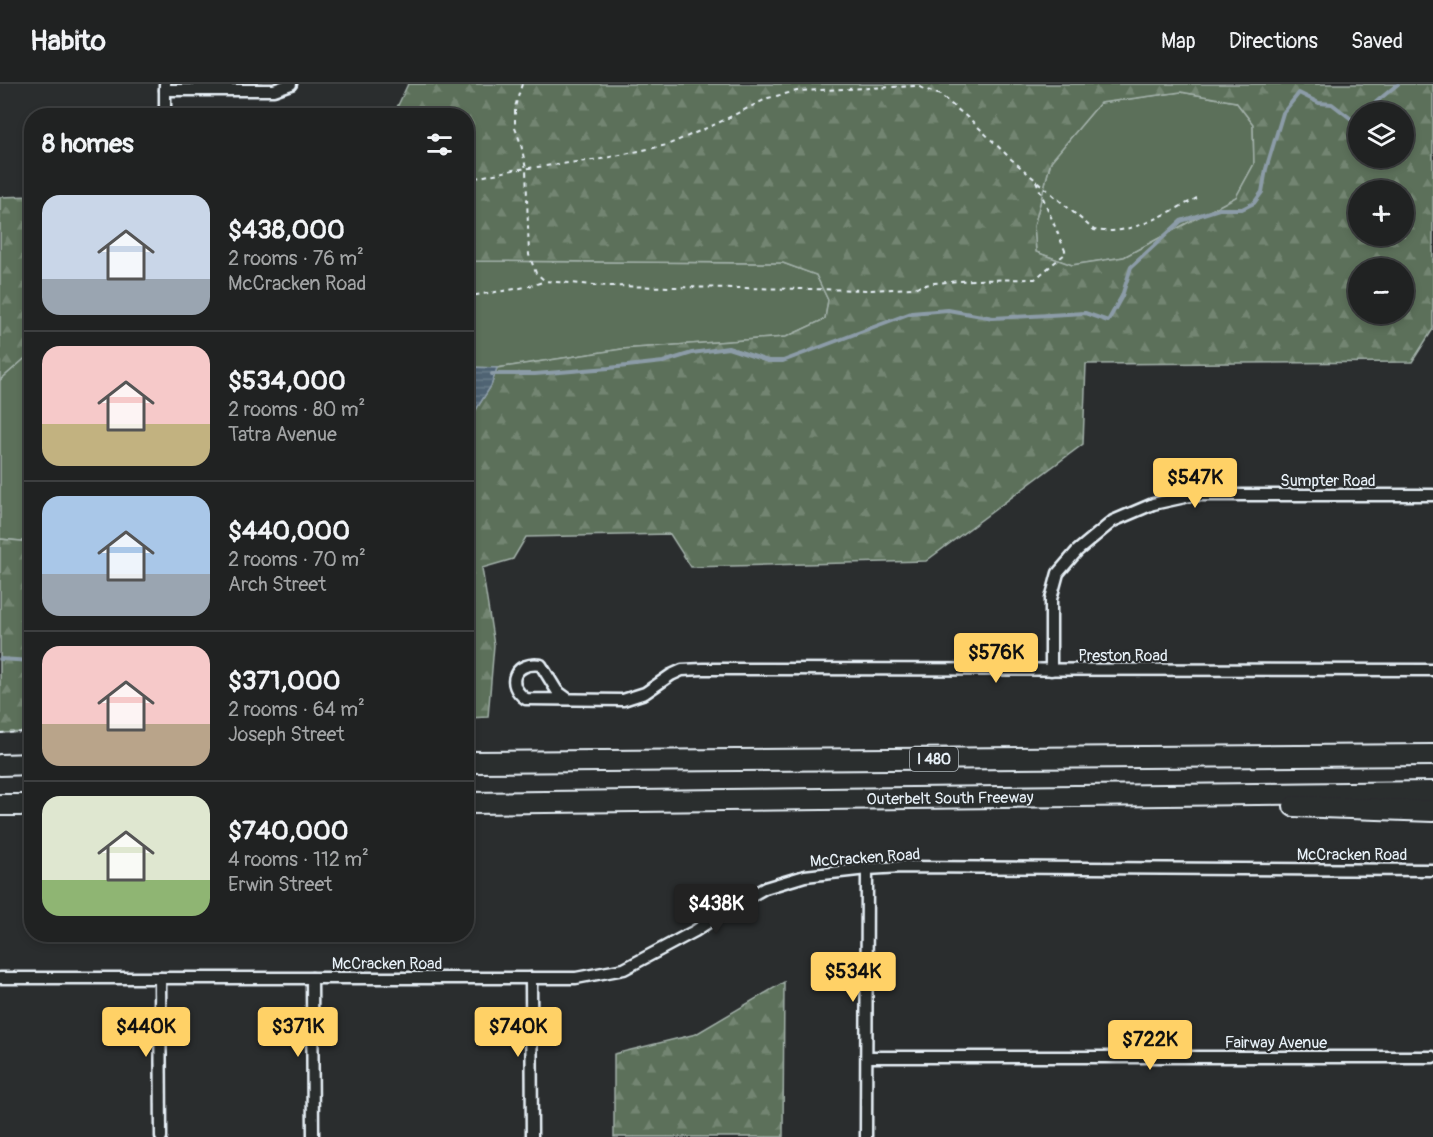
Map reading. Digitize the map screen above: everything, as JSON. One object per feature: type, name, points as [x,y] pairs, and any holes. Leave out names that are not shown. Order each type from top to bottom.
[{"type":"highway","name":"I 480","points":[[474,762],[1402,756],[1433,753]]},
{"type":"highway","points":[[0,765],[24,764]]},
{"type":"highway","name":"Outerbelt South Freeway","points":[[474,803],[1433,792]]},
{"type":"highway","points":[[967,799],[1433,812]]},
{"type":"highway","points":[[0,805],[24,805]]},
{"type":"street","points":[[165,108],[165,87],[274,90],[291,84]]},
{"type":"street","name":"Sumpter Road","points":[[1050,670],[1050,599],[1058,573],[1077,551],[1113,521],[1153,504],[1194,495],[1433,495]]},
{"type":"street","name":"Preston Road","points":[[568,699],[557,691],[541,666],[531,664],[520,668],[515,676],[514,685],[519,694],[526,699],[623,700],[645,693],[682,670],[693,669],[1433,670]]},
{"type":"street","name":"McCracken Road","points":[[0,978],[576,978],[624,969],[695,931],[765,888],[805,876],[867,869],[902,867],[1433,870]]},
{"type":"street","points":[[866,1137],[867,869]]},
{"type":"street","points":[[159,978],[161,1137]]},
{"type":"street","points":[[312,978],[313,1137]]},
{"type":"street","points":[[531,978],[532,1137]]},
{"type":"street","name":"Fairway Avenue","points":[[867,1057],[1433,1057]]},
{"type":"path","points":[[522,84],[515,107],[515,128],[526,169],[529,255],[536,273],[545,281]]},
{"type":"path","points":[[474,179],[601,159],[667,145],[768,98],[797,91],[917,86],[940,95],[1094,230],[1108,232],[1144,224],[1197,198]]},
{"type":"path","points":[[474,295],[510,292],[545,281],[607,286],[871,290],[913,288],[944,282],[1035,279],[1066,253],[1036,181]]},
{"type":"path","points":[[0,733],[24,732]]},
{"type":"green space","points":[[408,84],[1433,84],[1433,329],[1412,362],[1086,364],[1083,444],[926,561],[691,567],[670,534],[526,537],[513,559],[482,568],[494,645],[488,717],[474,718],[474,413],[491,386],[497,368],[622,349],[786,337],[825,319],[828,300],[816,275],[783,263],[474,261],[474,108],[397,108]],"holes":[[[1181,92],[1236,102],[1253,124],[1254,164],[1236,197],[1124,257],[1072,265],[1036,252],[1034,226],[1051,161],[1100,103]]]},
{"type":"green space","points":[[1181,92],[1236,102],[1253,124],[1254,164],[1236,197],[1124,257],[1072,265],[1036,252],[1034,226],[1051,161],[1100,103]]},
{"type":"green space","points":[[24,196],[24,359],[0,380],[0,197]]},
{"type":"green space","points":[[474,261],[783,263],[816,275],[828,300],[825,319],[786,337],[622,349],[497,368],[474,367]]},
{"type":"green space","points":[[24,359],[24,541],[0,539],[0,380]]},
{"type":"green space","points":[[0,539],[24,541],[24,732],[0,733]]},
{"type":"green space","points":[[784,982],[783,1137],[614,1137],[614,1054],[696,1034]]},
{"type":"water","points":[[474,367],[497,368],[491,386],[474,413]]},
{"type":"waterway","points":[[1376,102],[1398,84]]},
{"type":"waterway","points":[[492,374],[535,374],[609,368],[663,362],[692,353],[728,348],[768,361],[783,361],[911,313],[948,310],[993,318],[1085,313],[1108,321],[1122,296],[1131,267],[1181,221],[1219,209],[1242,209],[1254,203],[1262,192],[1266,169],[1283,113],[1299,93],[1319,103],[1332,104],[1348,116]]},
{"type":"waterway","points":[[0,659],[24,660]]}]
